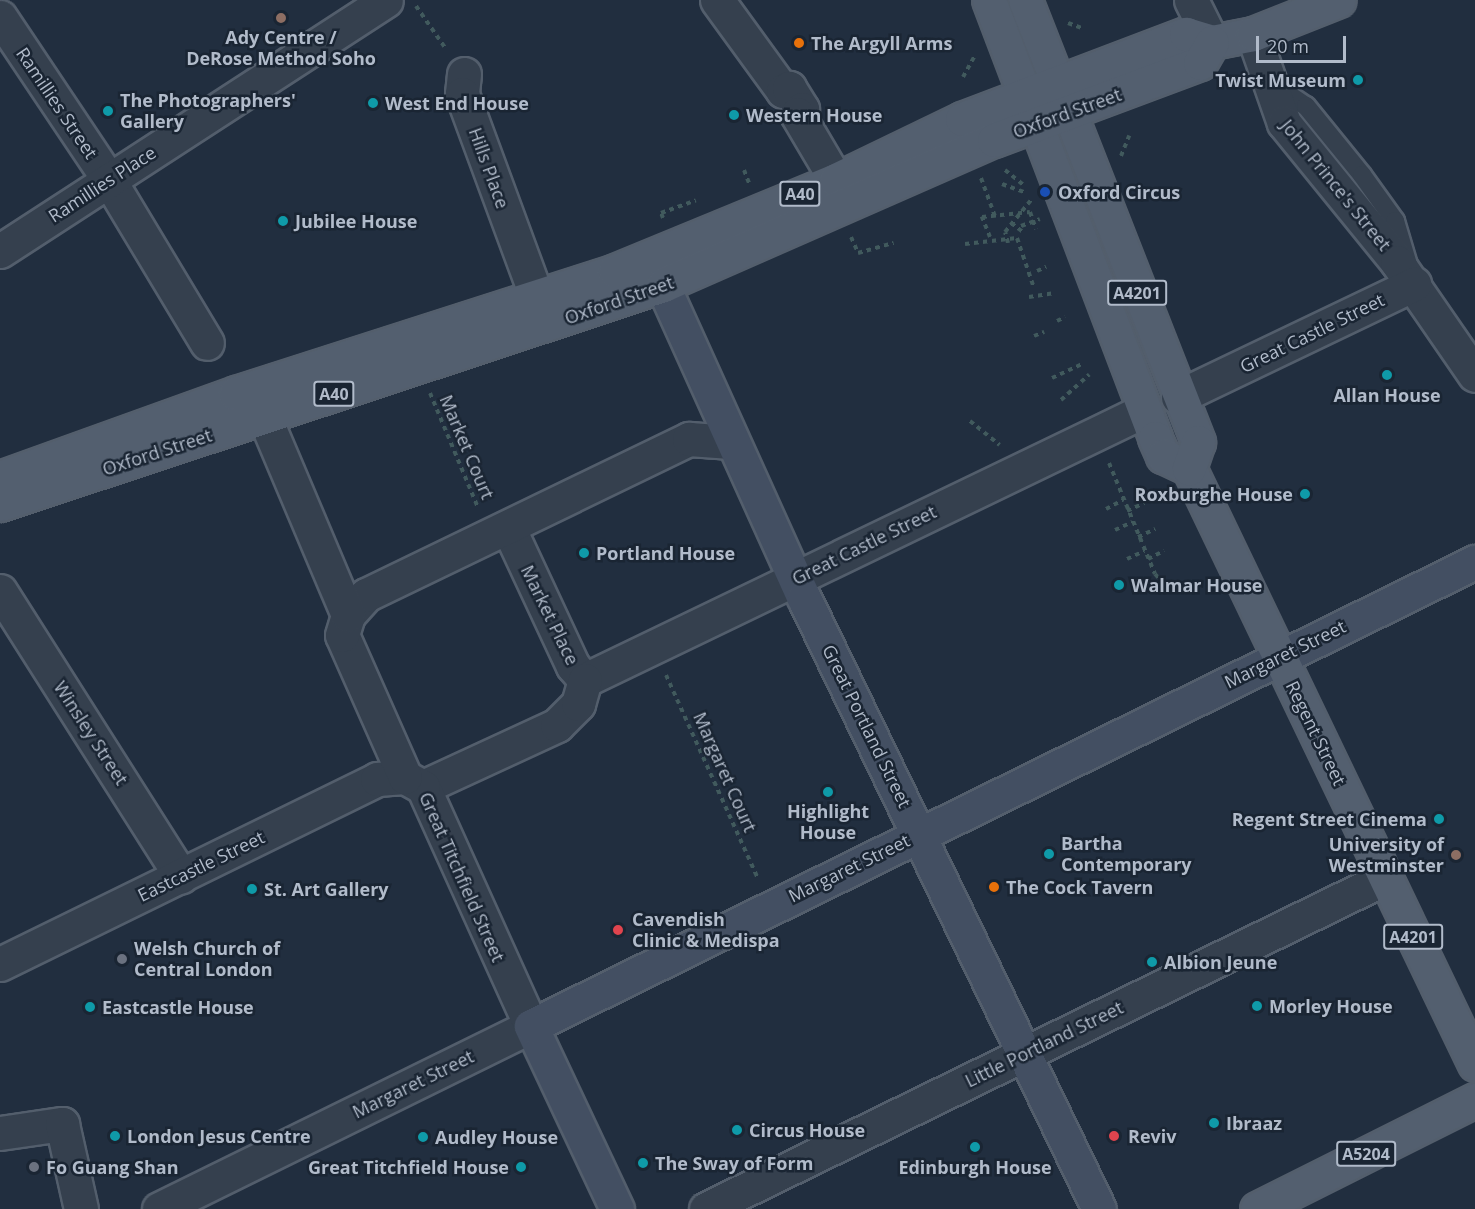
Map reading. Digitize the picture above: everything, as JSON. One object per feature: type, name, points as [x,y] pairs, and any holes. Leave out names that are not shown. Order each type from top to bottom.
[{"type":"main road","name":"A4201","points":[[989,0],[1143,411],[1163,456],[1189,468],[1198,442],[1178,398],[1024,0]]},
{"type":"main road","name":"Oxford Street","points":[[0,478],[236,393],[537,298],[615,271],[836,180],[1056,81],[1186,34],[1212,42],[1253,33],[1339,0]]},
{"type":"main road","name":"Oxford Street","points":[[0,504],[663,285],[1036,124],[1200,63],[1212,42]]},
{"type":"main road","name":"Regent Street","points":[[1189,468],[1383,879],[1475,1064]]},
{"type":"main road","name":"A5204","points":[[1257,1209],[1475,1100]]},
{"type":"street","name":"Ramillies Place","points":[[0,251],[386,0]]},
{"type":"street","points":[[717,0],[783,91],[789,88],[802,109],[797,114],[836,180]]},
{"type":"street","points":[[1191,0],[1212,42]]},
{"type":"street","name":"Ramillies Street","points":[[0,17],[109,180],[207,343]]},
{"type":"street","name":"John Prince's Street","points":[[1253,33],[1284,123],[1414,284],[1475,375]]},
{"type":"street","name":"Hills Place","points":[[464,74],[462,94],[537,298]]},
{"type":"street","points":[[615,271],[663,285]]},
{"type":"street","name":"Great Castle Street","points":[[1178,398],[1414,284]]},
{"type":"street","name":"Great Portland Street","points":[[663,285],[731,442],[795,579],[1099,1209]]},
{"type":"street","points":[[537,298],[558,310],[584,312]]},
{"type":"street","name":"Great Castle Street","points":[[585,681],[1143,411]]},
{"type":"street","name":"Great Titchfield Street","points":[[264,416],[348,615],[342,635],[617,1209]]},
{"type":"street","points":[[348,615],[366,595],[495,523],[689,439],[731,442]]},
{"type":"street","name":"Market Place","points":[[414,782],[556,725],[578,704],[585,681],[573,666],[495,523]]},
{"type":"street","name":"Margaret Street","points":[[159,1209],[1475,562]]},
{"type":"street","name":"Winsley Street","points":[[0,591],[181,876]]},
{"type":"street","name":"Eastcastle Street","points":[[0,964],[377,779],[414,782]]},
{"type":"street","name":"Little Portland Street","points":[[706,1209],[1383,879]]},
{"type":"street","points":[[0,1133],[62,1124],[81,1209]]},
{"type":"lane","points":[[236,393],[264,416]]},
{"type":"path","points":[[412,0],[464,74]]},
{"type":"path","points":[[1062,21],[1082,28]]},
{"type":"path","points":[[963,77],[974,57]]},
{"type":"path","points":[[1121,156],[1128,136]]},
{"type":"path","points":[[981,182],[996,219]]},
{"type":"path","points":[[1002,184],[1024,192]]},
{"type":"path","points":[[1008,243],[1005,232],[1010,223],[1032,199]]},
{"type":"path","points":[[990,237],[982,217],[996,219],[1030,212],[1036,229]]},
{"type":"path","points":[[1010,223],[1023,232]]},
{"type":"path","points":[[965,244],[1017,238],[1033,285]]},
{"type":"path","points":[[1037,271],[1046,267]]},
{"type":"path","points":[[1029,297],[1055,293]]},
{"type":"path","points":[[1057,321],[1065,317]]},
{"type":"path","points":[[1034,336],[1044,332]]},
{"type":"path","points":[[1052,378],[1084,363]]},
{"type":"path","points":[[1061,400],[1089,375]]},
{"type":"path","name":"Market Court","points":[[428,387],[495,523]]},
{"type":"path","points":[[970,421],[1011,453]]},
{"type":"path","points":[[1108,456],[1127,511],[1148,560],[1173,593]]},
{"type":"path","points":[[1106,509],[1123,500]]},
{"type":"path","points":[[1127,511],[1144,503]]},
{"type":"path","points":[[1115,530],[1132,522]]},
{"type":"path","points":[[1138,537],[1155,529]]},
{"type":"path","points":[[1127,559],[1144,550]]},
{"type":"path","points":[[1148,560],[1164,552]]},
{"type":"path","name":"Margaret Court","points":[[654,649],[771,907]]},
{"type":"place","name":"Ady Centre / DeRose Method Soho","points":[[281,18]]},
{"type":"place","name":"The Argyll Arms","points":[[799,43]]},
{"type":"place","name":"Twist Museum","points":[[1358,80]]},
{"type":"place","name":"West End House","points":[[373,103]]},
{"type":"place","name":"The Photographers' Gallery","points":[[108,111]]},
{"type":"place","name":"Western House","points":[[734,115]]},
{"type":"place","name":"Oxford Circus","points":[[1045,192]]},
{"type":"place","name":"Jubilee House","points":[[283,221]]},
{"type":"place","name":"Allan House","points":[[1387,375]]},
{"type":"place","name":"Roxburghe House","points":[[1305,494]]},
{"type":"place","name":"Portland House","points":[[584,553]]},
{"type":"place","name":"Walmar House","points":[[1119,585]]},
{"type":"place","name":"Highlight House","points":[[828,792]]},
{"type":"place","name":"Regent Street Cinema","points":[[1439,819]]},
{"type":"place","name":"Bartha Contemporary","points":[[1049,854]]},
{"type":"place","name":"University of Westminster","points":[[1456,855]]},
{"type":"place","name":"The Cock Tavern","points":[[994,887]]},
{"type":"place","name":"St. Art Gallery","points":[[252,889]]},
{"type":"place","name":"Cavendish Clinic & Medispa","points":[[618,930]]},
{"type":"place","name":"Welsh Church of Central London","points":[[122,959]]},
{"type":"place","name":"Albion Jeune","points":[[1152,962]]},
{"type":"place","name":"Morley House","points":[[1257,1006]]},
{"type":"place","name":"Eastcastle House","points":[[90,1007]]},
{"type":"place","name":"Ibraaz","points":[[1214,1123]]},
{"type":"place","name":"Circus House","points":[[737,1130]]},
{"type":"place","name":"London Jesus Centre","points":[[115,1136]]},
{"type":"place","name":"Reviv","points":[[1114,1136]]},
{"type":"place","name":"Audley House","points":[[423,1137]]},
{"type":"place","name":"Edinburgh House","points":[[975,1147]]},
{"type":"place","name":"The Sway of Form","points":[[643,1163]]},
{"type":"place","name":"Fo Guang Shan","points":[[34,1167]]},
{"type":"place","name":"Great Titchfield House","points":[[521,1167]]}]
